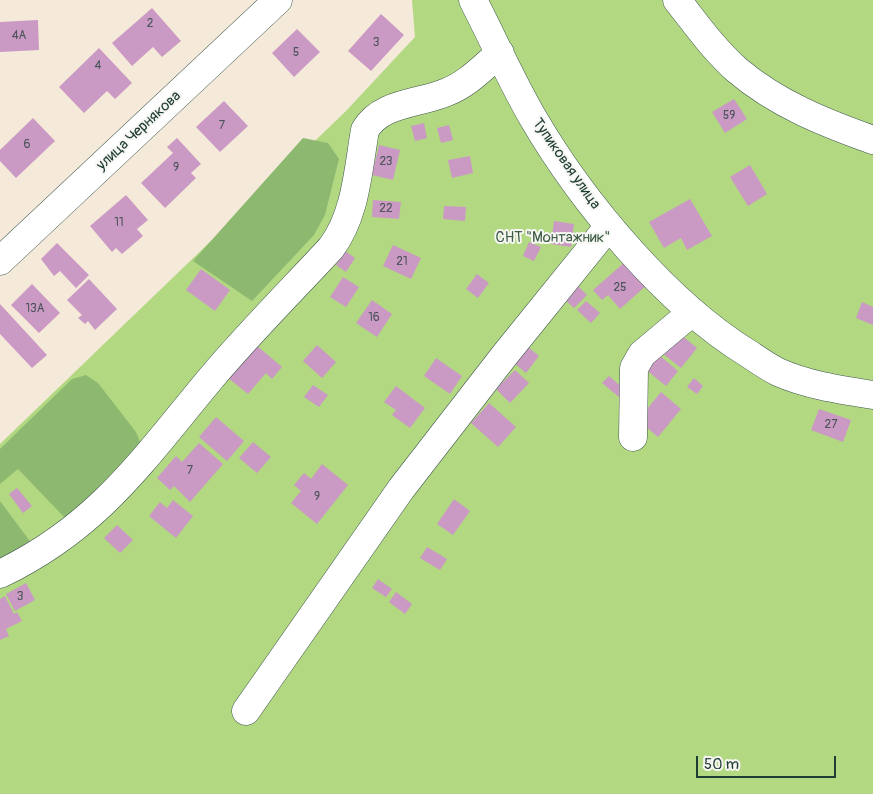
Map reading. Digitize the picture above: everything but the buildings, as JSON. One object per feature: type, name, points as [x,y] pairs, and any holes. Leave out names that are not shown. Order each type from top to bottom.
[{"type":"street","name":"улица Чернякова","points":[[0,261],[278,0]]},
{"type":"street","name":"Тупиковая улица","points":[[474,0],[534,119],[610,226],[691,313],[707,326],[777,372],[807,382],[873,395]]},
{"type":"street","points":[[677,0],[710,42],[737,70],[779,99],[820,121],[873,140]]},
{"type":"street","points":[[0,574],[46,549],[102,506],[155,450],[213,376],[331,248],[342,234],[348,220],[365,130],[370,120],[382,113],[446,93],[464,84],[500,53]]},
{"type":"street","points":[[246,711],[401,489],[504,356],[610,226]]},
{"type":"street","points":[[633,437],[634,368],[642,354],[691,313]]},
{"type":"green space","name":"СНТ \"Монтажник\"","points":[[412,0],[873,0],[873,794],[0,794],[0,444],[346,111],[415,37]]},
{"type":"green space","points":[[303,138],[328,143],[339,159],[325,215],[314,235],[252,301],[193,261]]},
{"type":"green space","points":[[86,375],[98,383],[136,432],[141,444],[141,455],[66,519],[18,469],[0,484],[0,449],[72,379]]},
{"type":"green space","points":[[0,501],[32,544],[0,559]]}]
